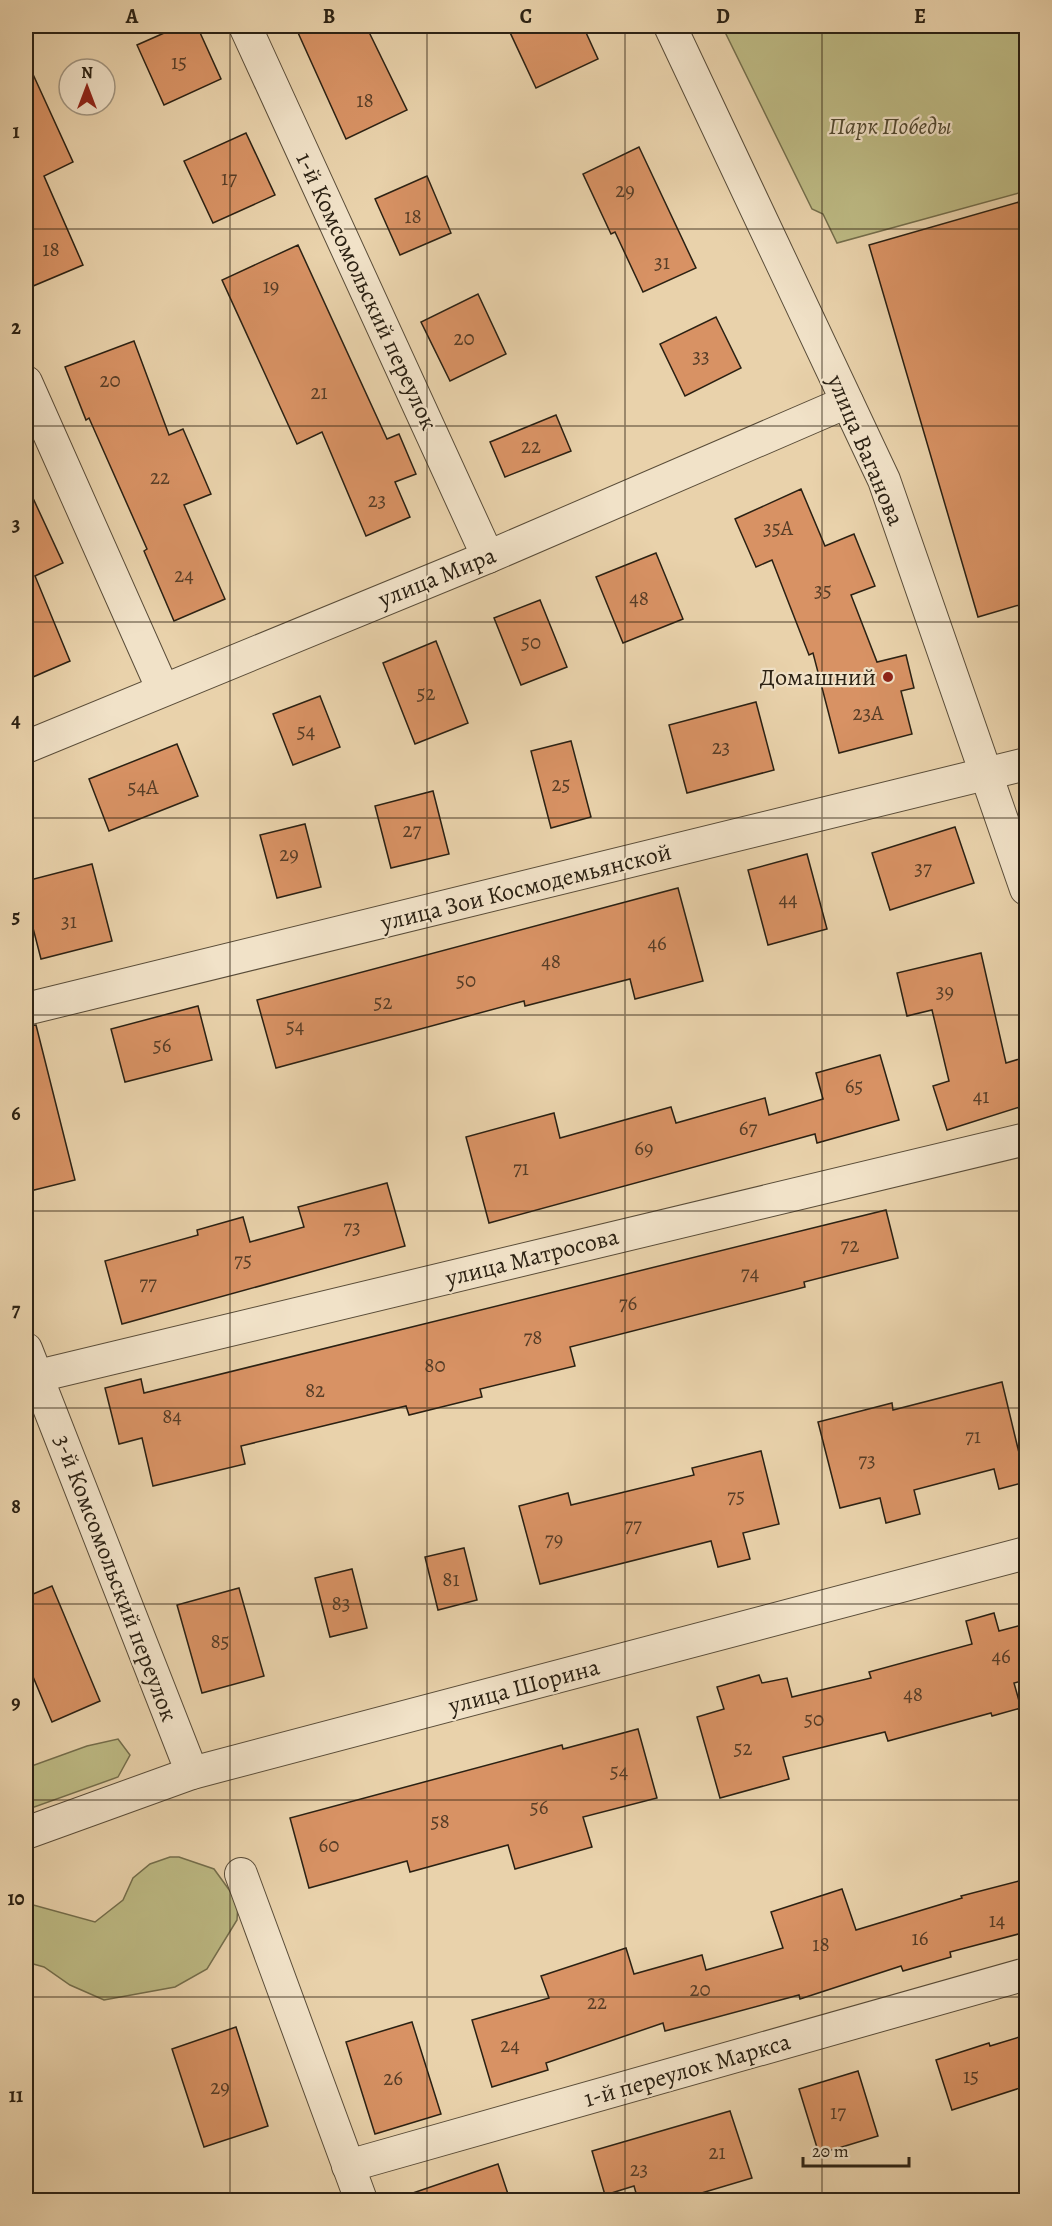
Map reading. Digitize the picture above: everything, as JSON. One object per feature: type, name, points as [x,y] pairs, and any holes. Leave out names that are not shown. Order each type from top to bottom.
[{"type":"street","name":"1-й Комсомольский переулок","points":[[245,26],[488,557]]},
{"type":"street","name":"улица Ваганова","points":[[670,26],[884,480],[1026,889]]},
{"type":"street","points":[[26,382],[163,690]]},
{"type":"street","name":"улица Мира","points":[[26,747],[488,557],[847,402]]},
{"type":"street","name":"улица Зои Космодемьянской","points":[[26,1009],[1026,764]]},
{"type":"street","name":"улица Матросова","points":[[32,1363],[1026,1138]]},
{"type":"street","name":"3-й Комсомольский переулок","points":[[32,1363],[192,1773]]},
{"type":"street","name":"улица Шорина","points":[[26,1833],[192,1773],[1026,1553]]},
{"type":"street","points":[[241,1874],[361,2200]]},
{"type":"street","name":"1-й переулок Маркса","points":[[348,2166],[1026,1974]]},
{"type":"green space","name":"Парк Победы","points":[[722,26],[1026,26],[1026,191],[837,243],[823,214],[812,209]]},
{"type":"green space","points":[[118,1739],[130,1755],[118,1777],[26,1810],[26,1768],[87,1746]]},
{"type":"green space","points":[[170,1857],[179,1857],[214,1869],[238,1902],[237,1920],[207,1969],[175,1987],[104,2000],[70,1985],[44,1967],[26,1962],[26,1903],[95,1922],[123,1900],[133,1878],[150,1864]]},
{"type":"building","points":[[180,26],[197,26],[221,79],[164,105],[137,45]]},
{"type":"building","points":[[295,26],[366,26],[407,110],[346,139]]},
{"type":"building","points":[[507,26],[583,26],[598,59],[536,88]]},
{"type":"building","points":[[26,59],[73,162],[44,176],[83,265],[26,289]]},
{"type":"building","points":[[246,133],[275,195],[213,223],[184,161]]},
{"type":"building","points":[[639,147],[696,268],[643,292],[615,232],[611,234],[583,174]]},
{"type":"building","points":[[427,176],[451,233],[400,255],[375,199]]},
{"type":"building","points":[[1026,200],[1026,603],[978,617],[869,245]]},
{"type":"building","points":[[298,245],[387,439],[399,434],[416,474],[395,482],[410,517],[366,536],[322,432],[297,444],[222,280]]},
{"type":"building","points":[[478,294],[506,354],[450,381],[421,322]]},
{"type":"building","points":[[716,317],[741,368],[685,396],[660,344]]},
{"type":"building","points":[[134,341],[169,435],[183,429],[211,494],[184,505],[225,599],[174,621],[144,551],[147,549],[89,418],[86,420],[65,367]]},
{"type":"building","points":[[556,415],[571,451],[505,477],[490,442]]},
{"type":"building","points":[[26,483],[63,563],[35,576],[70,661],[26,680]]},
{"type":"building","points":[[801,489],[825,546],[854,534],[875,586],[851,595],[877,662],[906,655],[914,688],[901,691],[912,734],[839,753],[813,653],[809,655],[772,560],[756,567],[735,519]]},
{"type":"building","points":[[656,553],[683,619],[623,643],[596,577]]},
{"type":"building","points":[[540,600],[567,667],[521,685],[494,618]]},
{"type":"building","points":[[436,641],[468,723],[415,744],[383,663]]},
{"type":"building","points":[[320,696],[340,747],[293,765],[273,714]]},
{"type":"building","points":[[756,702],[774,770],[687,793],[669,725]]},
{"type":"building","points":[[571,741],[591,817],[551,828],[531,751]]},
{"type":"building","points":[[177,744],[198,796],[109,831],[89,779]]},
{"type":"building","points":[[433,791],[449,854],[391,868],[375,806]]},
{"type":"building","points":[[305,824],[321,887],[277,898],[260,835]]},
{"type":"building","points":[[955,827],[974,883],[890,910],[872,853]]},
{"type":"building","points":[[807,854],[827,929],[768,945],[748,870]]},
{"type":"building","points":[[92,864],[112,941],[41,959],[26,901],[26,881]]},
{"type":"building","points":[[678,888],[703,981],[635,999],[630,979],[525,1006],[524,1001],[276,1068],[257,1000]]},
{"type":"building","points":[[981,953],[1006,1063],[1026,1057],[1026,1105],[947,1130],[933,1086],[949,1081],[932,1010],[907,1016],[897,973]]},
{"type":"building","points":[[198,1006],[212,1060],[125,1082],[111,1029]]},
{"type":"building","points":[[36,1025],[75,1180],[26,1192],[26,1026]]},
{"type":"building","points":[[880,1055],[899,1120],[817,1143],[815,1134],[489,1223],[466,1137],[554,1113],[560,1138],[671,1107],[676,1123],[765,1098],[769,1115],[823,1099],[816,1073]]},
{"type":"building","points":[[387,1183],[405,1246],[122,1324],[105,1261],[198,1235],[197,1230],[243,1217],[250,1242],[304,1227],[298,1207]]},
{"type":"building","points":[[886,1210],[898,1258],[804,1282],[805,1287],[570,1347],[575,1366],[480,1389],[482,1397],[409,1415],[406,1406],[241,1446],[245,1464],[153,1486],[142,1438],[119,1444],[105,1388],[141,1379],[144,1393]]},
{"type":"building","points":[[1002,1382],[1026,1482],[999,1489],[994,1469],[914,1490],[920,1514],[886,1523],[880,1498],[840,1508],[818,1422],[892,1403],[893,1410]]},
{"type":"building","points":[[761,1451],[779,1524],[743,1533],[750,1559],[718,1567],[711,1541],[540,1584],[519,1506],[568,1493],[571,1505],[694,1475],[692,1468]]},
{"type":"building","points":[[464,1548],[477,1600],[438,1610],[425,1557]]},
{"type":"building","points":[[352,1569],[367,1628],[330,1637],[315,1578]]},
{"type":"building","points":[[52,1586],[100,1701],[52,1722],[26,1660],[26,1597]]},
{"type":"building","points":[[239,1588],[264,1676],[202,1693],[177,1605]]},
{"type":"building","points":[[994,1613],[999,1631],[1026,1624],[1026,1680],[1014,1683],[1021,1708],[992,1716],[991,1713],[888,1741],[885,1732],[783,1757],[789,1779],[720,1798],[697,1717],[724,1709],[717,1687],[759,1675],[762,1683],[787,1678],[792,1697],[871,1678],[869,1672],[972,1644],[966,1621]]},
{"type":"building","points":[[638,1729],[657,1798],[583,1817],[592,1847],[515,1869],[508,1845],[410,1872],[407,1861],[309,1888],[290,1818],[562,1745],[563,1749]]},
{"type":"building","points":[[1019,1881],[1026,1908],[1026,1932],[950,1952],[951,1957],[903,1971],[901,1966],[800,1999],[799,1995],[665,2031],[663,2023],[546,2063],[548,2070],[492,2087],[472,2020],[549,1998],[541,1976],[626,1948],[634,1974],[702,1955],[706,1970],[783,1948],[771,1912],[842,1889],[856,1930],[962,1898],[961,1896]]},
{"type":"building","points":[[412,2022],[441,2114],[375,2134],[346,2042]]},
{"type":"building","points":[[236,2027],[268,2126],[204,2147],[172,2049]]},
{"type":"building","points":[[1026,2035],[1026,2086],[952,2110],[936,2060],[989,2043],[990,2046]]},
{"type":"building","points":[[858,2071],[878,2136],[819,2154],[799,2089]]},
{"type":"building","points":[[730,2111],[752,2178],[678,2200],[638,2200],[634,2186],[605,2195],[592,2151]]},
{"type":"building","points":[[498,2164],[510,2200],[405,2200],[404,2196]]},
{"type":"place","name":"Домашний","points":[[888,677]]}]
